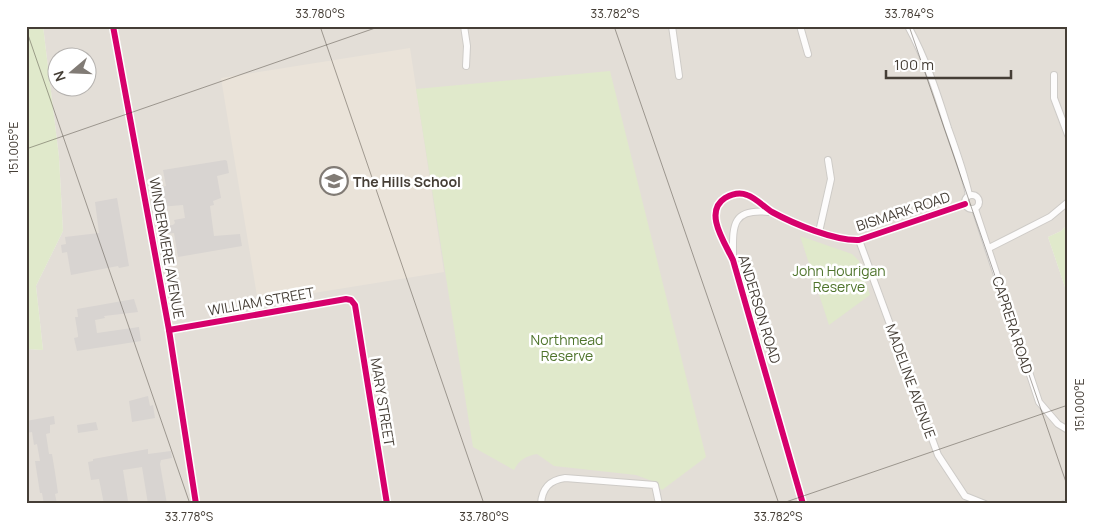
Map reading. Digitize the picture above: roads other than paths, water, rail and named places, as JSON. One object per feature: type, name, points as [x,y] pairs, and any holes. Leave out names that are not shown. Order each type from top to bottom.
[{"type":"street","name":"WINDERMERE AVENUE","points":[[113,26],[169,330],[196,504]]},
{"type":"street","points":[[464,26],[467,46],[466,66]]},
{"type":"street","points":[[672,26],[679,76]]},
{"type":"street","points":[[800,26],[808,54]]},
{"type":"street","points":[[908,26],[920,48],[931,75],[964,174],[969,195]]},
{"type":"street","points":[[1054,75],[1054,98],[1068,135]]},
{"type":"street","points":[[819,232],[831,179],[828,160]]},
{"type":"street","name":"ANDERSON ROAD","points":[[803,504],[734,260],[717,223],[717,206],[728,197],[742,194],[749,195],[771,212],[819,232]]},
{"type":"street","points":[[969,195],[975,195],[979,199],[979,205],[974,209],[969,209],[965,204],[965,199],[969,195]]},
{"type":"street","points":[[989,248],[1050,217],[1068,202]]},
{"type":"street","name":"BISMARK ROAD","points":[[819,232],[847,240],[859,240],[965,204]]},
{"type":"street","name":"CAPRERA ROAD","points":[[974,209],[989,248],[1039,402],[1058,424],[1068,430]]},
{"type":"street","name":"ANDERSON ROAD","points":[[734,260],[733,234],[737,220],[743,214],[750,211],[771,212]]},
{"type":"street","name":"MADELINE AVENUE","points":[[859,240],[938,456],[965,496],[985,504]]},
{"type":"street","name":"WILLIAM STREET","points":[[169,330],[346,299],[351,300],[355,305]]},
{"type":"street","name":"MARY STREET","points":[[355,305],[387,504]]},
{"type":"street","points":[[541,504],[543,491],[547,486],[558,479],[565,478],[655,485],[659,504]]},
{"type":"street","points":[[1064,504],[1068,503]]},
{"type":"place","name":"The Hills School","points":[[334,181]]},
{"type":"park label","name":"John Hourigan Reserve","points":[[839,278]]},
{"type":"park label","name":"Northmead Reserve","points":[[567,348]]}]
